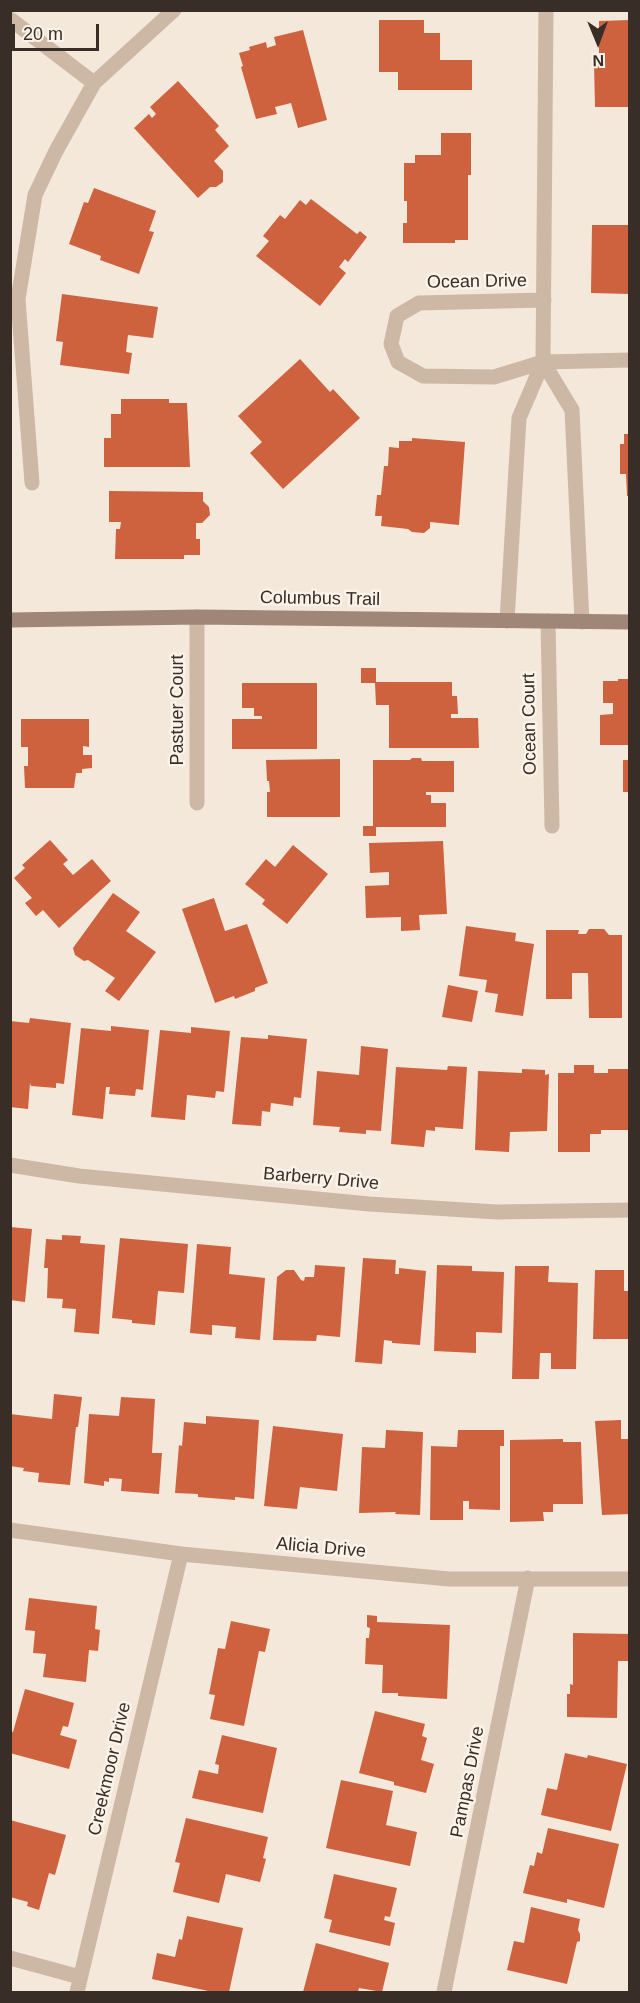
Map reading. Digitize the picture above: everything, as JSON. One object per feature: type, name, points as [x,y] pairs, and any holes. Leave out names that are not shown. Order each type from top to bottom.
[{"type":"street","points":[[32,483],[18,298],[35,195],[56,151],[94,83],[174,10]]},
{"type":"street","name":"Ocean Drive","points":[[507,621],[519,418],[543,362],[546,10]]},
{"type":"street","points":[[10,19],[94,83]]},
{"type":"street","name":"Ocean Drive","points":[[543,362],[494,377],[423,376],[398,362],[391,344],[397,316],[419,303],[544,300]]},
{"type":"street","points":[[582,622],[572,410],[543,362],[630,360]]},
{"type":"street","name":"Columbus Trail","points":[[10,620],[197,617],[630,622]]},
{"type":"street","name":"Pastuer Court","points":[[197,617],[197,803]]},
{"type":"street","name":"Ocean Court","points":[[548,621],[552,826]]},
{"type":"street","name":"Barberry Drive","points":[[10,1165],[79,1176],[369,1204],[497,1212],[630,1210]]},
{"type":"street","name":"Alicia Drive","points":[[10,1530],[181,1554],[449,1579],[630,1579]]},
{"type":"street","name":"Creekmoor Drive","points":[[78,1985],[181,1554]]},
{"type":"street","name":"Pampas Drive","points":[[444,1992],[528,1578]]},
{"type":"street","points":[[10,1958],[78,1985]]},
{"type":"building","points":[[379,20],[424,20],[424,33],[440,33],[440,60],[472,60],[472,90],[398,90],[398,72],[379,72]]},
{"type":"building","points":[[630,20],[630,107],[595,107],[594,63],[599,63],[599,21]]},
{"type":"building","points":[[303,30],[327,120],[298,128],[291,103],[275,107],[277,114],[256,119],[239,53],[266,42],[267,48],[276,45],[274,37]]},
{"type":"building","points":[[178,81],[219,126],[215,130],[229,146],[214,161],[223,171],[223,182],[216,187],[210,187],[198,198],[134,128],[149,114],[152,118],[156,114],[150,107]]},
{"type":"building","points":[[441,133],[471,133],[471,175],[468,175],[468,240],[455,240],[455,243],[403,243],[403,223],[407,223],[407,201],[404,201],[404,163],[415,163],[415,155],[441,155]]},
{"type":"building","points":[[94,188],[156,211],[149,231],[154,232],[139,274],[100,260],[101,256],[69,244],[84,202],[88,203]]},
{"type":"building","points":[[311,199],[357,234],[360,231],[367,237],[348,262],[345,259],[339,267],[346,273],[320,306],[256,256],[269,241],[263,236],[280,215],[285,219],[300,200],[306,205]]},
{"type":"building","points":[[592,225],[630,225],[630,294],[591,293]]},
{"type":"building","points":[[62,294],[158,307],[153,338],[128,335],[126,352],[132,353],[129,374],[60,365],[63,342],[56,341]]},
{"type":"building","points":[[300,359],[330,392],[333,389],[360,418],[283,489],[250,453],[262,442],[238,416]]},
{"type":"building","points":[[121,399],[169,399],[169,403],[187,403],[190,467],[104,467],[104,438],[111,438],[111,414],[121,414]]},
{"type":"building","points":[[624,434],[630,434],[630,496],[627,496],[626,474],[620,474],[620,444],[624,444]]},
{"type":"building","points":[[412,438],[465,442],[459,525],[430,522],[430,528],[424,533],[412,532],[408,529],[381,526],[382,516],[375,516],[377,495],[381,495],[384,466],[388,466],[389,447],[399,448],[399,441],[412,441]]},
{"type":"building","points":[[109,491],[203,492],[203,501],[209,507],[210,515],[202,523],[196,523],[196,539],[200,539],[200,555],[184,555],[184,559],[115,559],[116,529],[120,529],[121,522],[109,522]]},
{"type":"building","points":[[361,668],[376,668],[376,682],[452,682],[452,696],[457,696],[458,714],[451,714],[451,718],[478,718],[479,748],[389,748],[389,705],[376,705],[375,683],[361,683]]},
{"type":"building","points":[[618,679],[630,679],[630,745],[600,745],[600,715],[613,714],[613,703],[603,703],[603,681],[618,681]]},
{"type":"building","points":[[242,683],[317,683],[317,749],[232,749],[232,719],[262,719],[262,716],[254,716],[254,708],[242,708]]},
{"type":"building","points":[[21,719],[89,719],[89,747],[83,746],[83,755],[92,755],[92,768],[82,769],[82,773],[76,773],[74,788],[25,788],[24,766],[28,766],[28,747],[21,747]]},
{"type":"building","points":[[421,758],[422,761],[454,761],[454,792],[426,792],[426,795],[431,795],[431,803],[446,803],[446,827],[376,827],[376,836],[363,836],[363,826],[373,826],[373,760],[410,760]]},
{"type":"building","points":[[340,759],[340,817],[267,817],[267,792],[270,792],[266,760]]},
{"type":"building","points":[[623,760],[630,760],[630,792],[623,792]]},
{"type":"building","points":[[50,840],[68,860],[63,864],[73,875],[92,859],[111,881],[59,928],[43,910],[36,916],[25,903],[32,898],[14,878],[25,868],[22,865]]},
{"type":"building","points":[[443,841],[447,914],[419,915],[420,930],[401,931],[401,917],[366,918],[365,886],[389,885],[389,872],[370,873],[369,843]]},
{"type":"building","points":[[293,845],[328,874],[287,924],[262,904],[265,900],[245,884],[266,859],[275,867]]},
{"type":"building","points":[[113,893],[140,912],[126,931],[156,952],[119,1001],[105,991],[115,978],[88,960],[84,961],[75,955],[73,948]]},
{"type":"building","points":[[214,898],[225,931],[247,924],[268,983],[235,999],[234,996],[215,1003],[182,909]]},
{"type":"building","points":[[466,926],[516,933],[515,941],[534,944],[523,1016],[495,1012],[498,994],[485,992],[487,980],[459,976]]},
{"type":"building","points":[[589,929],[604,929],[609,935],[622,935],[622,1018],[589,1018],[588,973],[572,973],[572,999],[546,999],[546,930],[579,930],[578,934],[586,934]]},
{"type":"building","points":[[448,985],[478,991],[472,1022],[442,1017]]},
{"type":"building","points":[[30,1018],[71,1023],[64,1084],[56,1083],[56,1088],[31,1086],[30,1083],[28,1109],[10,1107],[10,1021],[29,1023]]},
{"type":"building","points":[[111,1026],[149,1030],[143,1090],[136,1089],[135,1096],[109,1094],[110,1087],[106,1087],[103,1119],[72,1115],[81,1028],[111,1031]]},
{"type":"building","points":[[191,1027],[230,1031],[224,1092],[216,1091],[215,1098],[187,1095],[185,1120],[151,1117],[160,1030],[191,1033]]},
{"type":"building","points":[[268,1035],[307,1039],[301,1098],[294,1097],[293,1106],[271,1103],[270,1112],[262,1111],[261,1126],[232,1124],[241,1037],[268,1039]]},
{"type":"building","points":[[361,1046],[388,1049],[381,1131],[366,1130],[366,1134],[339,1132],[340,1127],[313,1125],[317,1071],[359,1075]]},
{"type":"building","points":[[574,1065],[594,1065],[594,1073],[608,1073],[608,1069],[629,1069],[628,1130],[601,1130],[601,1134],[590,1134],[590,1152],[558,1152],[558,1073],[574,1073]]},
{"type":"building","points":[[448,1066],[467,1067],[463,1129],[435,1127],[435,1131],[426,1130],[424,1147],[391,1144],[396,1067],[447,1070]]},
{"type":"building","points":[[522,1069],[545,1070],[545,1075],[549,1074],[547,1131],[510,1132],[509,1152],[475,1150],[478,1071],[522,1073]]},
{"type":"building","points":[[10,1227],[32,1229],[25,1302],[10,1300]]},
{"type":"building","points":[[62,1235],[81,1236],[80,1243],[105,1245],[99,1334],[74,1332],[76,1309],[62,1308],[63,1299],[47,1298],[48,1268],[44,1268],[46,1239],[62,1240]]},
{"type":"building","points":[[120,1238],[188,1244],[184,1293],[158,1291],[155,1325],[112,1318]]},
{"type":"building","points":[[197,1244],[231,1247],[229,1274],[265,1278],[260,1340],[235,1338],[236,1327],[212,1325],[212,1335],[190,1333]]},
{"type":"building","points":[[363,1258],[396,1260],[395,1274],[399,1274],[399,1268],[426,1271],[420,1345],[392,1343],[392,1341],[384,1340],[382,1364],[355,1362]]},
{"type":"building","points":[[315,1265],[345,1267],[340,1337],[317,1335],[316,1341],[273,1340],[277,1277],[286,1270],[294,1270],[304,1281],[305,1277],[314,1277]]},
{"type":"building","points":[[437,1265],[472,1266],[472,1271],[504,1272],[502,1333],[476,1332],[476,1353],[434,1351]]},
{"type":"building","points":[[515,1266],[549,1266],[548,1282],[578,1283],[576,1369],[551,1369],[551,1353],[540,1353],[539,1379],[512,1379]]},
{"type":"building","points":[[595,1270],[624,1270],[624,1291],[630,1291],[630,1339],[593,1339]]},
{"type":"building","points":[[54,1394],[82,1397],[78,1427],[76,1427],[70,1485],[38,1482],[39,1473],[23,1471],[24,1468],[10,1466],[10,1414],[52,1419]]},
{"type":"building","points":[[121,1397],[155,1399],[152,1453],[162,1453],[159,1494],[121,1491],[122,1479],[109,1478],[109,1482],[104,1481],[104,1486],[84,1483],[89,1414],[119,1416]]},
{"type":"building","points":[[206,1416],[259,1420],[254,1499],[235,1497],[235,1500],[175,1493],[179,1445],[182,1446],[184,1422],[206,1424]]},
{"type":"building","points":[[621,1420],[621,1439],[630,1439],[630,1514],[602,1515],[595,1421]]},
{"type":"building","points":[[273,1426],[343,1434],[337,1491],[300,1487],[297,1509],[264,1506]]},
{"type":"building","points":[[386,1430],[423,1432],[420,1515],[395,1514],[396,1512],[359,1513],[362,1447],[385,1448]]},
{"type":"building","points":[[458,1430],[504,1430],[504,1446],[500,1446],[500,1510],[469,1509],[469,1501],[463,1501],[463,1520],[430,1520],[431,1446],[457,1447]]},
{"type":"building","points":[[563,1439],[563,1442],[581,1442],[583,1504],[553,1504],[553,1512],[543,1512],[544,1521],[510,1522],[510,1440]]},
{"type":"building","points":[[29,1598],[97,1606],[95,1629],[100,1630],[98,1651],[89,1650],[86,1682],[43,1677],[46,1654],[33,1653],[35,1631],[25,1630]]},
{"type":"building","points":[[367,1615],[377,1616],[377,1622],[450,1625],[447,1699],[382,1693],[383,1665],[365,1664],[366,1638],[369,1638],[370,1628],[367,1627]]},
{"type":"building","points":[[231,1621],[270,1629],[265,1652],[259,1651],[244,1726],[210,1719],[215,1695],[209,1694],[218,1648],[225,1649]]},
{"type":"building","points":[[573,1633],[630,1634],[630,1661],[618,1661],[617,1718],[567,1717],[567,1694],[570,1694],[570,1684],[573,1685]]},
{"type":"building","points":[[25,1689],[74,1703],[68,1727],[63,1726],[60,1735],[77,1740],[69,1769],[10,1753],[10,1731],[13,1732]]},
{"type":"building","points":[[375,1711],[425,1724],[422,1736],[427,1738],[421,1760],[434,1764],[426,1793],[359,1773]]},
{"type":"building","points":[[222,1735],[277,1748],[263,1813],[192,1798],[199,1770],[218,1774],[219,1765],[215,1764]]},
{"type":"building","points":[[565,1753],[587,1758],[588,1755],[627,1764],[611,1831],[541,1815],[547,1788],[557,1790]]},
{"type":"building","points":[[341,1780],[393,1791],[386,1825],[417,1832],[410,1866],[326,1848]]},
{"type":"building","points":[[186,1818],[268,1837],[263,1858],[266,1859],[260,1882],[226,1874],[219,1903],[173,1892],[180,1863],[175,1862]]},
{"type":"building","points":[[10,1820],[66,1835],[55,1875],[49,1873],[39,1910],[27,1906],[28,1902],[10,1897]]},
{"type":"building","points":[[548,1828],[619,1844],[604,1908],[567,1899],[567,1903],[523,1893],[530,1865],[534,1866],[537,1852],[542,1854]]},
{"type":"building","points":[[334,1874],[397,1888],[390,1917],[385,1916],[384,1920],[395,1923],[390,1946],[329,1932],[332,1920],[324,1918]]},
{"type":"building","points":[[531,1907],[580,1919],[578,1930],[580,1941],[577,1942],[567,1984],[507,1970],[514,1941],[524,1943]]},
{"type":"building","points":[[187,1916],[243,1928],[229,1992],[213,1992],[152,1979],[157,1953],[175,1957],[179,1939],[182,1940]]},
{"type":"building","points":[[316,1943],[389,1963],[382,1992],[359,1988],[358,1992],[303,1992]]}]
